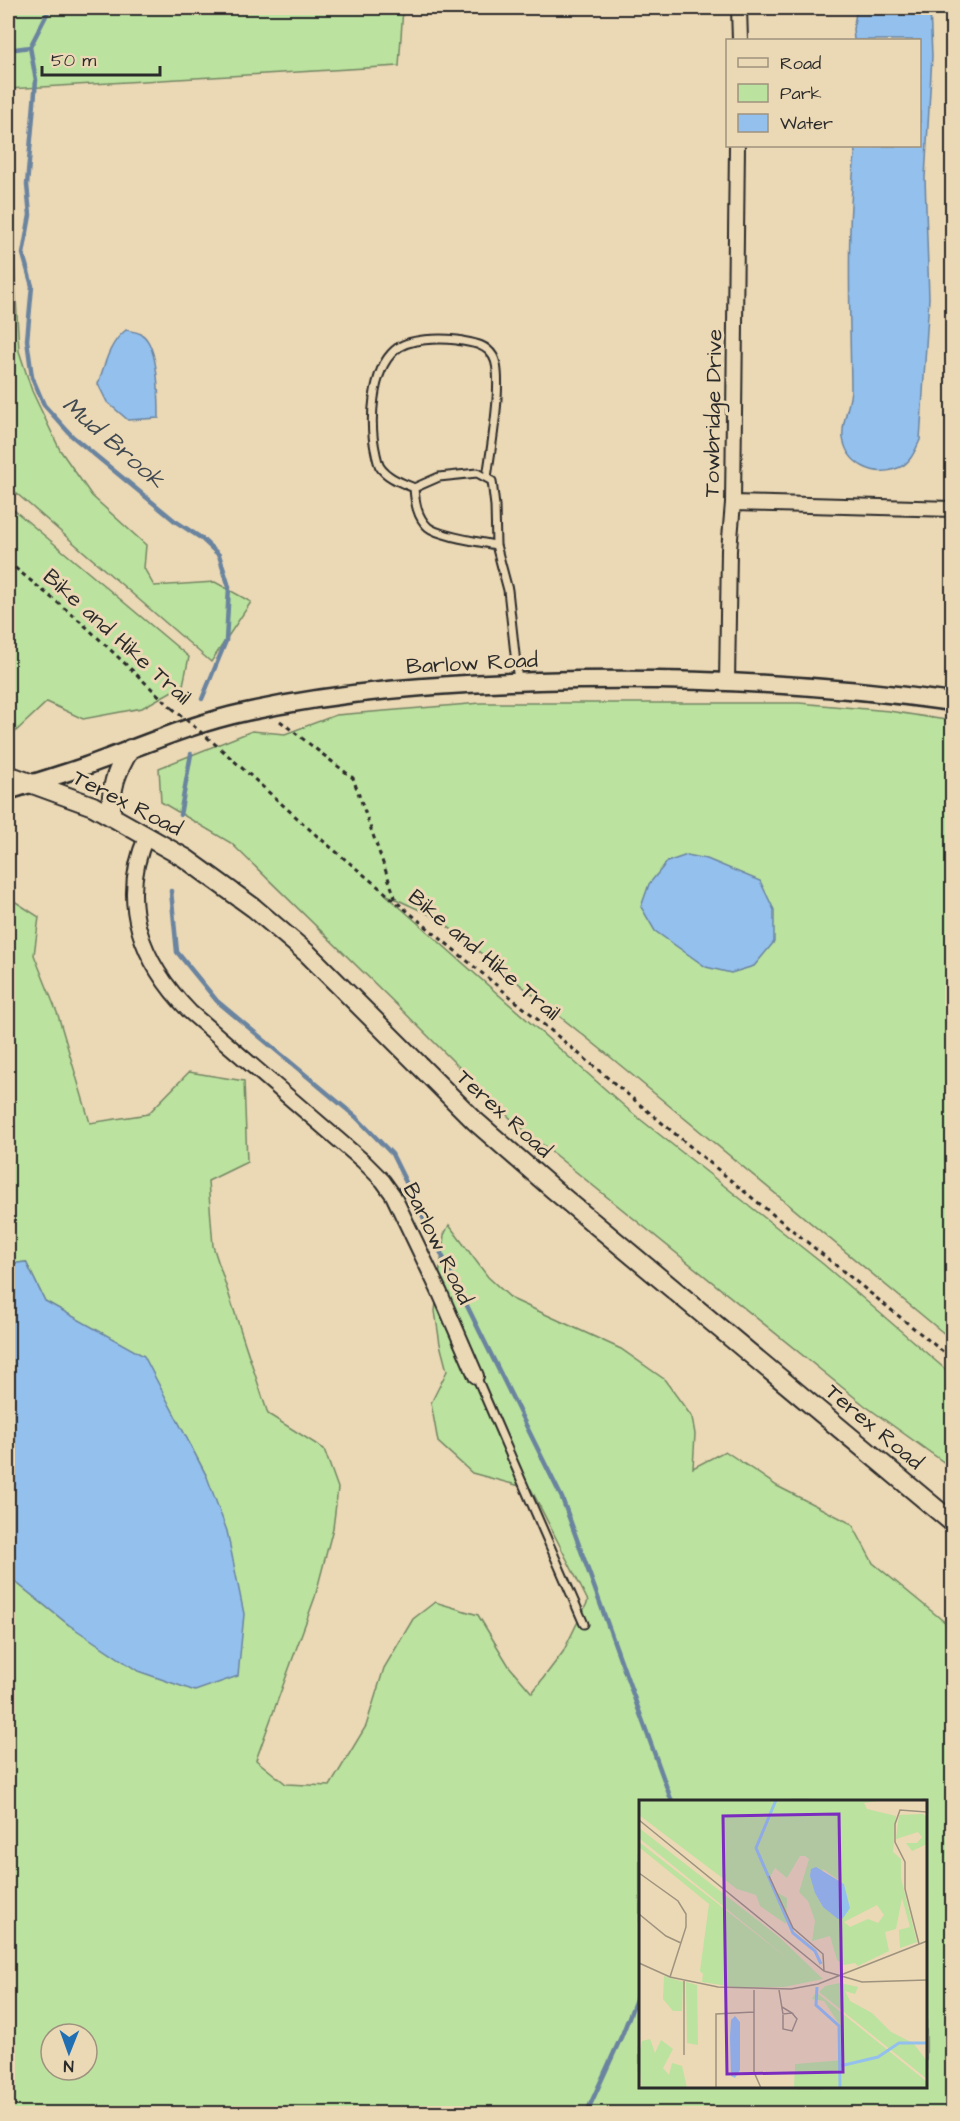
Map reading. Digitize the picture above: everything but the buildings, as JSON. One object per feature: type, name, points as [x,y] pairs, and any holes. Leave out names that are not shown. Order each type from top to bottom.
[{"type":"main road","points":[[111,815],[111,792],[117,769],[130,749]]},
{"type":"main road","name":"Terex Road","points":[[8,775],[93,806],[111,815],[217,880],[263,916],[308,954],[449,1096],[492,1136],[952,1522]]},
{"type":"street","points":[[739,8],[740,39]]},
{"type":"street","name":"Towbridge Drive","points":[[727,682],[729,550],[733,503],[738,147]]},
{"type":"street","points":[[733,503],[952,509]]},
{"type":"street","name":"Barlow Road","points":[[8,791],[196,725],[307,700],[406,688],[632,679],[855,690],[952,702]]},
{"type":"street","name":"Barlow Road","points":[[147,835],[138,860],[134,894],[135,912],[143,945],[155,970],[171,993],[190,1012],[328,1130],[383,1181],[393,1195],[440,1293],[476,1377]]},
{"type":"lane","points":[[487,478],[496,396],[497,377],[494,357],[483,345],[445,338],[415,341],[396,349],[383,368],[373,398],[373,441],[379,466],[393,478],[414,488],[439,477],[477,473],[492,481],[496,545],[508,590],[518,682]]},
{"type":"lane","points":[[414,488],[416,507],[428,528],[454,537],[496,545]]},
{"type":"lane","points":[[476,1377],[584,1624]]},
{"type":"path","name":"Bike and Hike Trail","points":[[8,562],[80,621],[172,708],[316,835],[745,1192],[952,1359]]},
{"type":"path","points":[[266,708],[353,778],[396,901]]},
{"type":"green space","points":[[8,8],[403,8],[399,66],[8,89]]},
{"type":"green space","points":[[8,155],[19,351],[32,391],[60,450],[92,496],[146,545],[144,568],[154,586],[215,582],[251,602],[211,662],[8,486]]},
{"type":"green space","points":[[8,505],[189,657],[183,685],[142,708],[83,719],[47,702],[14,733],[8,732]]},
{"type":"green space","points":[[481,703],[799,703],[889,711],[952,721],[952,1340],[608,1055],[437,918],[385,894],[631,1112],[823,1264],[952,1375],[952,1468],[864,1405],[512,1120],[231,843],[161,802],[159,768],[252,731],[285,734],[336,715]]},
{"type":"green space","points":[[8,897],[39,917],[34,955],[58,1015],[90,1123],[148,1114],[189,1072],[244,1081],[247,1162],[208,1181],[213,1246],[268,1414],[324,1449],[338,1488],[333,1528],[315,1597],[256,1760],[286,1784],[330,1786],[366,1726],[384,1668],[413,1619],[435,1602],[478,1615],[509,1666],[532,1693],[563,1652],[588,1601],[531,1489],[472,1473],[438,1442],[431,1403],[447,1371],[435,1311],[444,1235],[449,1225],[488,1277],[512,1299],[621,1349],[664,1379],[692,1417],[695,1434],[693,1468],[725,1451],[777,1486],[852,1524],[873,1563],[952,1628],[952,2113],[8,2113],[8,1576],[69,1625],[207,1477],[144,1357],[45,1301],[26,1262],[8,1264]]},
{"type":"water","points":[[857,8],[930,8],[932,56],[925,178],[929,298],[920,440],[912,457],[906,463],[889,471],[871,470],[856,462],[850,455],[843,438],[843,425],[851,388],[849,267],[853,176],[856,147],[921,147],[921,39],[854,39],[853,29]]},
{"type":"water","points":[[126,330],[141,334],[151,349],[157,373],[159,418],[128,420],[107,402],[98,384],[115,341]]},
{"type":"water","points":[[687,855],[707,859],[760,881],[774,910],[774,942],[754,966],[731,973],[706,967],[655,931],[641,907],[649,884],[667,862]]},
{"type":"water","points":[[26,1262],[45,1301],[144,1356],[207,1477],[227,1531],[244,1614],[238,1676],[195,1691],[138,1671],[69,1625],[8,1576],[8,1264]]},
{"type":"waterway","name":"Mud Brook","points":[[50,8],[30,47],[36,80],[27,185],[30,215],[23,254],[32,286],[27,340],[32,377],[44,405],[72,436],[175,521],[201,538],[219,555],[229,587],[226,641],[202,699]]},
{"type":"waterway","points":[[8,50],[30,47]]},
{"type":"waterway","name":"Mud Brook","points":[[180,815],[191,754]]},
{"type":"waterway","points":[[171,891],[177,952],[217,1001],[356,1117],[392,1154],[562,1498],[671,1800]]},
{"type":"waterway","points":[[586,2114],[639,1992]]}]
